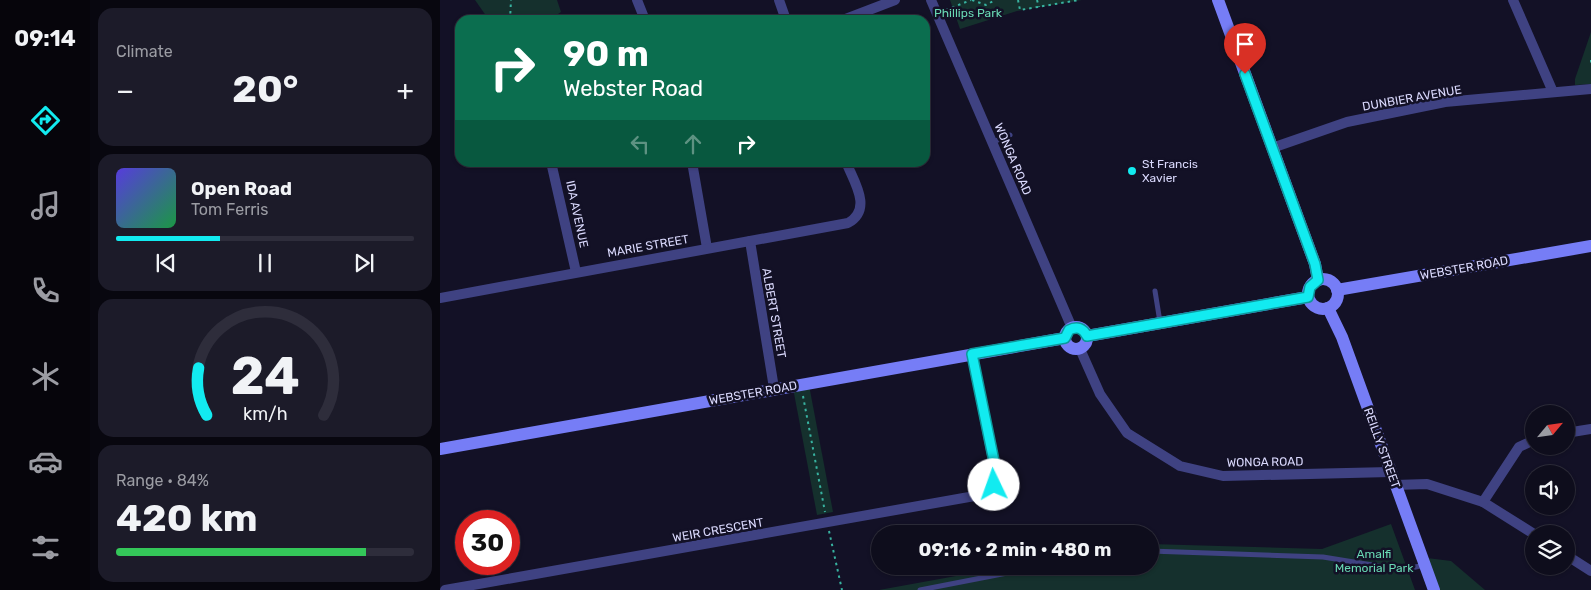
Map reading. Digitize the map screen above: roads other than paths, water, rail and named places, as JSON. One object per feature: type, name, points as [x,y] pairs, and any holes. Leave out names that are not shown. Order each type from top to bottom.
[{"type":"street","points":[[637,0],[643,15]]},
{"type":"street","points":[[779,0],[784,15]]},
{"type":"street","points":[[856,15],[895,0]]},
{"type":"street","name":"WONGA ROAD","points":[[931,0],[993,142],[1068,333]]},
{"type":"street","points":[[1218,0],[1315,264],[1318,280]]},
{"type":"street","points":[[1513,0],[1553,92]]},
{"type":"street","name":"DUNBIER AVENUE","points":[[1272,148],[1347,122],[1445,102],[1591,89]]},
{"type":"street","name":"IDA AVENUE","points":[[553,167],[576,272]]},
{"type":"street","points":[[693,167],[707,248]]},
{"type":"street","name":"MARIE STREET","points":[[440,298],[846,223],[858,214],[861,199],[848,167]]},
{"type":"street","name":"ALBERT STREET","points":[[750,241],[774,388]]},
{"type":"street","name":"WEBSTER ROAD","points":[[1337,290],[1591,246]]},
{"type":"street","points":[[1318,280],[1327,280],[1337,290],[1336,301],[1328,308],[1323,309],[1313,306],[1308,297],[1310,287],[1318,280]]},
{"type":"street","points":[[1087,336],[1308,297]]},
{"type":"street","name":"REILLY STREET","points":[[1328,308],[1342,337],[1434,590]]},
{"type":"street","points":[[1079,328],[1087,336],[1085,345],[1080,349],[1070,347],[1068,333],[1079,328]]},
{"type":"street","name":"WEBSTER ROAD","points":[[440,449],[972,354],[1068,333]]},
{"type":"street","name":"WONGA ROAD","points":[[1080,349],[1100,394],[1127,433],[1180,466],[1223,476],[1390,472]]},
{"type":"street","points":[[972,354],[996,471],[993,489],[1009,499]]},
{"type":"street","points":[[1575,432],[1591,429]]},
{"type":"street","points":[[1483,502],[1519,447],[1525,444]]},
{"type":"street","points":[[1395,485],[1427,484],[1483,502],[1525,528]]},
{"type":"street","name":"WEIR CRESCENT","points":[[445,590],[978,497],[993,489]]},
{"type":"street","points":[[1575,561],[1591,571]]},
{"type":"lane","points":[[993,142],[1010,135]]},
{"type":"lane","points":[[1155,290],[1160,323]]},
{"type":"lane","points":[[1159,551],[1323,557],[1403,570],[1425,565]]},
{"type":"lane","points":[[920,590],[997,575]]},
{"type":"place","name":"St Francis Xavier","points":[[1132,171]]},
{"type":"park label","name":"Phillips Park","points":[[968,13]]},
{"type":"park label","name":"Amalfi Memorial Park","points":[[1374,561]]}]
